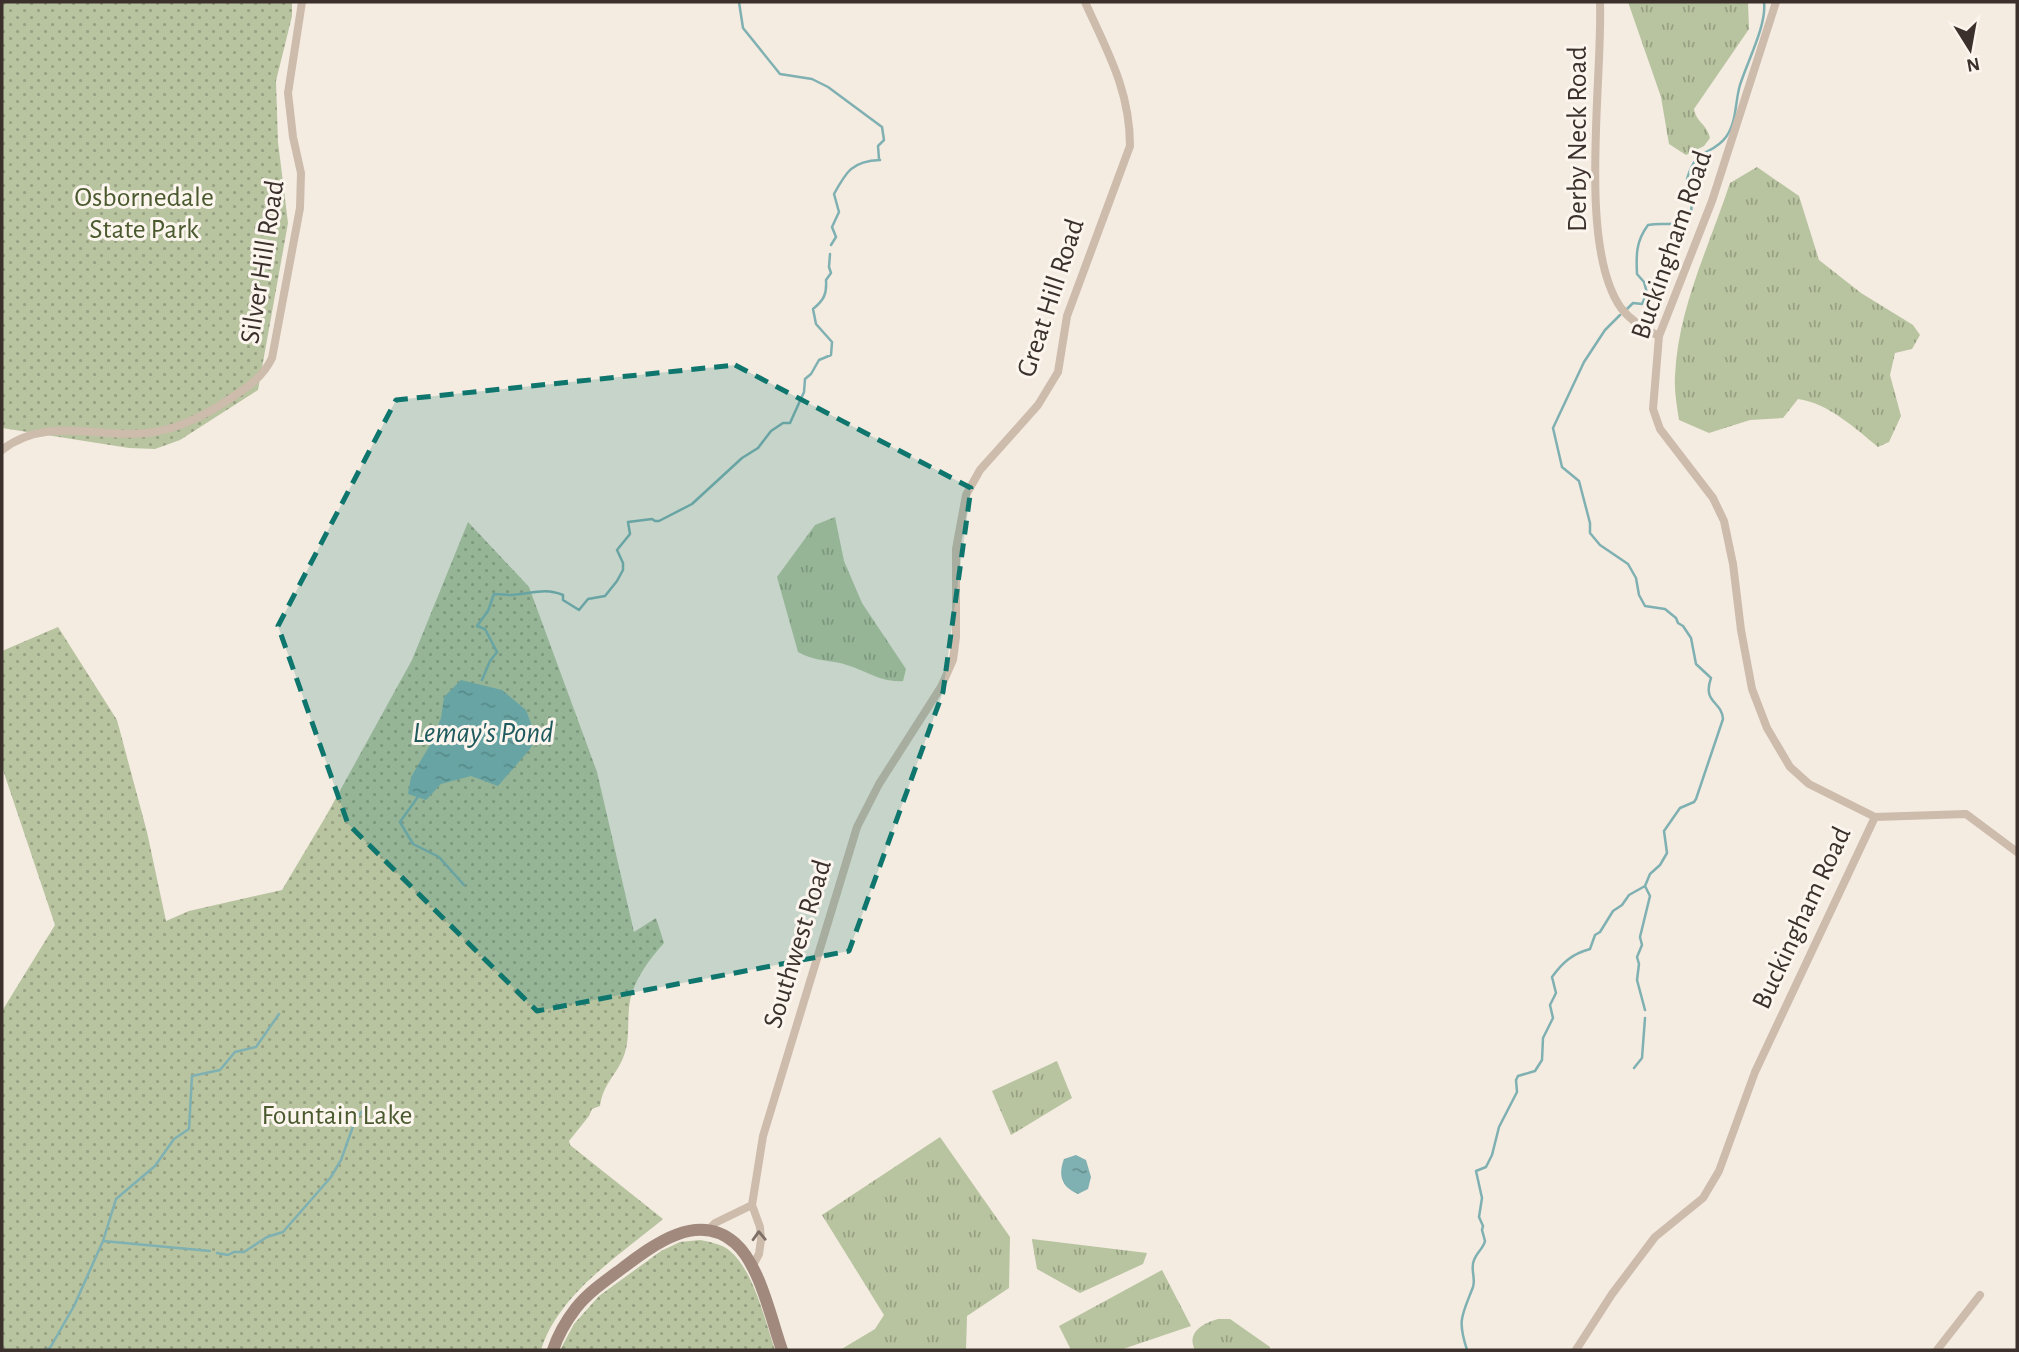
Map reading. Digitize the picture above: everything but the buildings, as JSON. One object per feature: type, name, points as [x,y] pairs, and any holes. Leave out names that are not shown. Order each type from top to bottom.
[{"type":"main road","points":[[553,1350],[572,1313],[606,1280],[664,1240],[687,1231],[708,1230],[734,1242],[752,1267],[782,1350]]},
{"type":"street","name":"Silver Hill Road","points":[[2,450],[22,438],[43,431],[138,434],[170,428],[215,409],[265,372],[272,358],[300,208],[301,173],[293,137],[288,93],[292,58],[302,16],[302,2]]},
{"type":"street","name":"Great Hill Road","points":[[925,713],[953,660],[956,637],[956,549],[966,495],[980,470],[1038,405],[1058,372],[1067,316],[1130,146],[1130,123],[1124,92],[1085,2]]},
{"type":"street","name":"Derby Neck Road","points":[[1600,2],[1595,164],[1597,216],[1602,252],[1610,286],[1621,307],[1640,327],[1658,337]]},
{"type":"street","name":"Buckingham Road","points":[[1576,1350],[1612,1294],[1655,1237],[1703,1198],[1719,1171],[1755,1072],[1875,817],[1809,784],[1790,767],[1767,728],[1746,666],[1733,564],[1724,521],[1713,498],[1660,429],[1653,397],[1658,337],[1712,201],[1776,2]]},
{"type":"street","name":"Southwest Road","points":[[752,1267],[759,1254],[761,1240],[760,1227],[752,1205],[763,1136],[857,827],[879,784],[925,713]]},
{"type":"street","points":[[1875,817],[1966,814],[2017,852]]},
{"type":"street","points":[[708,1230],[715,1223],[752,1205]]},
{"type":"street","points":[[1937,1350],[1980,1295]]},
{"type":"highlighted area","points":[[735,365],[971,488],[943,692],[849,951],[537,1011],[348,824],[278,626],[396,400]]},
{"type":"green space","name":"Osbornedale State Park","points":[[2,2],[292,2],[292,16],[276,81],[278,142],[288,223],[258,390],[180,440],[155,449],[129,448],[2,428]]},
{"type":"green space","points":[[1628,2],[1748,2],[1749,29],[1694,109],[1710,138],[1704,146],[1686,155],[1669,144],[1661,97]]},
{"type":"green space","points":[[1757,167],[1799,196],[1819,260],[1861,293],[1913,325],[1920,335],[1912,349],[1895,353],[1890,375],[1901,416],[1889,442],[1878,447],[1830,411],[1798,399],[1783,418],[1750,420],[1709,433],[1679,420],[1675,376],[1677,351],[1688,302],[1730,183]]},
{"type":"green space","points":[[835,517],[844,561],[862,603],[906,669],[903,681],[879,678],[848,665],[798,652],[777,577],[815,525]]},
{"type":"green space","name":"Fountain Lake","points":[[468,522],[529,587],[597,772],[634,932],[656,918],[664,943],[645,967],[635,986],[630,1001],[626,1050],[620,1065],[606,1086],[600,1106],[592,1109],[569,1141],[570,1145],[663,1219],[576,1293],[561,1311],[541,1350],[2,1350],[2,1011],[55,925],[2,767],[2,651],[58,627],[117,720],[147,832],[166,921],[189,911],[282,890],[412,660]]},
{"type":"green space","points":[[1057,1061],[1072,1098],[1011,1135],[992,1091]]},
{"type":"green space","points":[[940,1137],[1010,1237],[1009,1288],[967,1316],[966,1350],[840,1350],[875,1329],[884,1315],[822,1215]]},
{"type":"green space","points":[[1032,1239],[1147,1253],[1143,1264],[1080,1293],[1037,1269]]},
{"type":"green space","points":[[700,1240],[730,1251],[746,1271],[758,1297],[775,1350],[560,1350],[574,1324],[599,1296],[661,1251],[680,1242]]},
{"type":"green space","points":[[1162,1270],[1191,1326],[1120,1350],[1071,1350],[1059,1326]]},
{"type":"green space","points":[[1218,1319],[1230,1319],[1270,1347],[1270,1350],[1195,1350],[1194,1334],[1202,1326]]},
{"type":"water","name":"Lemay's Pond","points":[[461,680],[502,690],[526,710],[536,737],[530,749],[498,786],[471,776],[441,784],[426,800],[408,794],[411,777],[430,745],[441,718],[444,697]]},
{"type":"water","points":[[1076,1155],[1086,1160],[1091,1177],[1088,1189],[1078,1194],[1068,1188],[1061,1175],[1064,1159]]},
{"type":"waterway","points":[[739,2],[743,28],[780,74],[812,79],[828,87],[882,127],[884,140],[878,146],[880,160],[856,165],[834,194],[839,212],[832,227],[836,237],[831,245]]},
{"type":"waterway","points":[[1687,179],[1695,161],[1720,143],[1730,131],[1740,85],[1756,44],[1764,2]]},
{"type":"waterway","points":[[1627,309],[1633,303],[1642,304],[1647,293],[1644,282],[1637,274],[1637,254],[1641,237],[1648,225],[1680,222],[1691,214],[1692,201],[1687,186]]},
{"type":"waterway","points":[[482,680],[497,652],[485,629],[477,626],[488,611],[494,594],[543,591],[556,593],[563,595],[563,600],[579,610],[588,599],[605,596],[623,570],[617,550],[630,534],[628,522],[652,519],[659,521],[692,504],[742,458],[758,448],[771,431],[783,423],[790,423],[804,392],[805,379],[819,360],[831,355],[832,342],[816,324],[813,309],[825,293],[826,280],[831,273],[830,254]]},
{"type":"waterway","points":[[1467,1350],[1462,1318],[1474,1284],[1473,1263],[1485,1241],[1479,1217],[1482,1198],[1476,1171],[1486,1167],[1492,1155],[1499,1127],[1517,1092],[1518,1076],[1535,1071],[1542,1060],[1543,1038],[1553,1018],[1550,1005],[1556,993],[1552,977],[1568,959],[1590,949],[1595,935],[1600,932],[1613,911],[1622,905],[1629,895],[1645,886],[1650,874],[1660,865],[1667,853],[1664,831],[1680,808],[1696,799],[1723,719],[1709,692],[1711,678],[1696,664],[1691,638],[1676,618],[1665,609],[1645,606],[1639,595],[1636,578],[1628,564],[1600,545],[1590,533],[1579,481],[1562,467],[1553,428],[1584,362],[1605,330],[1620,315]]},
{"type":"waterway","points":[[420,794],[400,822],[413,844],[439,857],[464,885]]},
{"type":"waterway","points":[[1645,886],[1650,896],[1640,937],[1642,945],[1637,957],[1637,980],[1645,1010]]},
{"type":"waterway","points":[[45,1350],[50,1348],[74,1306],[103,1241],[116,1199],[155,1166],[174,1139],[189,1129],[192,1076],[220,1070],[235,1052],[256,1047],[279,1014]]},
{"type":"waterway","points":[[1634,1068],[1642,1058],[1645,1018]]},
{"type":"waterway","points":[[217,1253],[228,1255],[244,1252],[267,1237],[283,1232],[331,1177],[341,1160],[356,1118],[369,1104]]},
{"type":"waterway","points":[[103,1241],[210,1251]]}]
